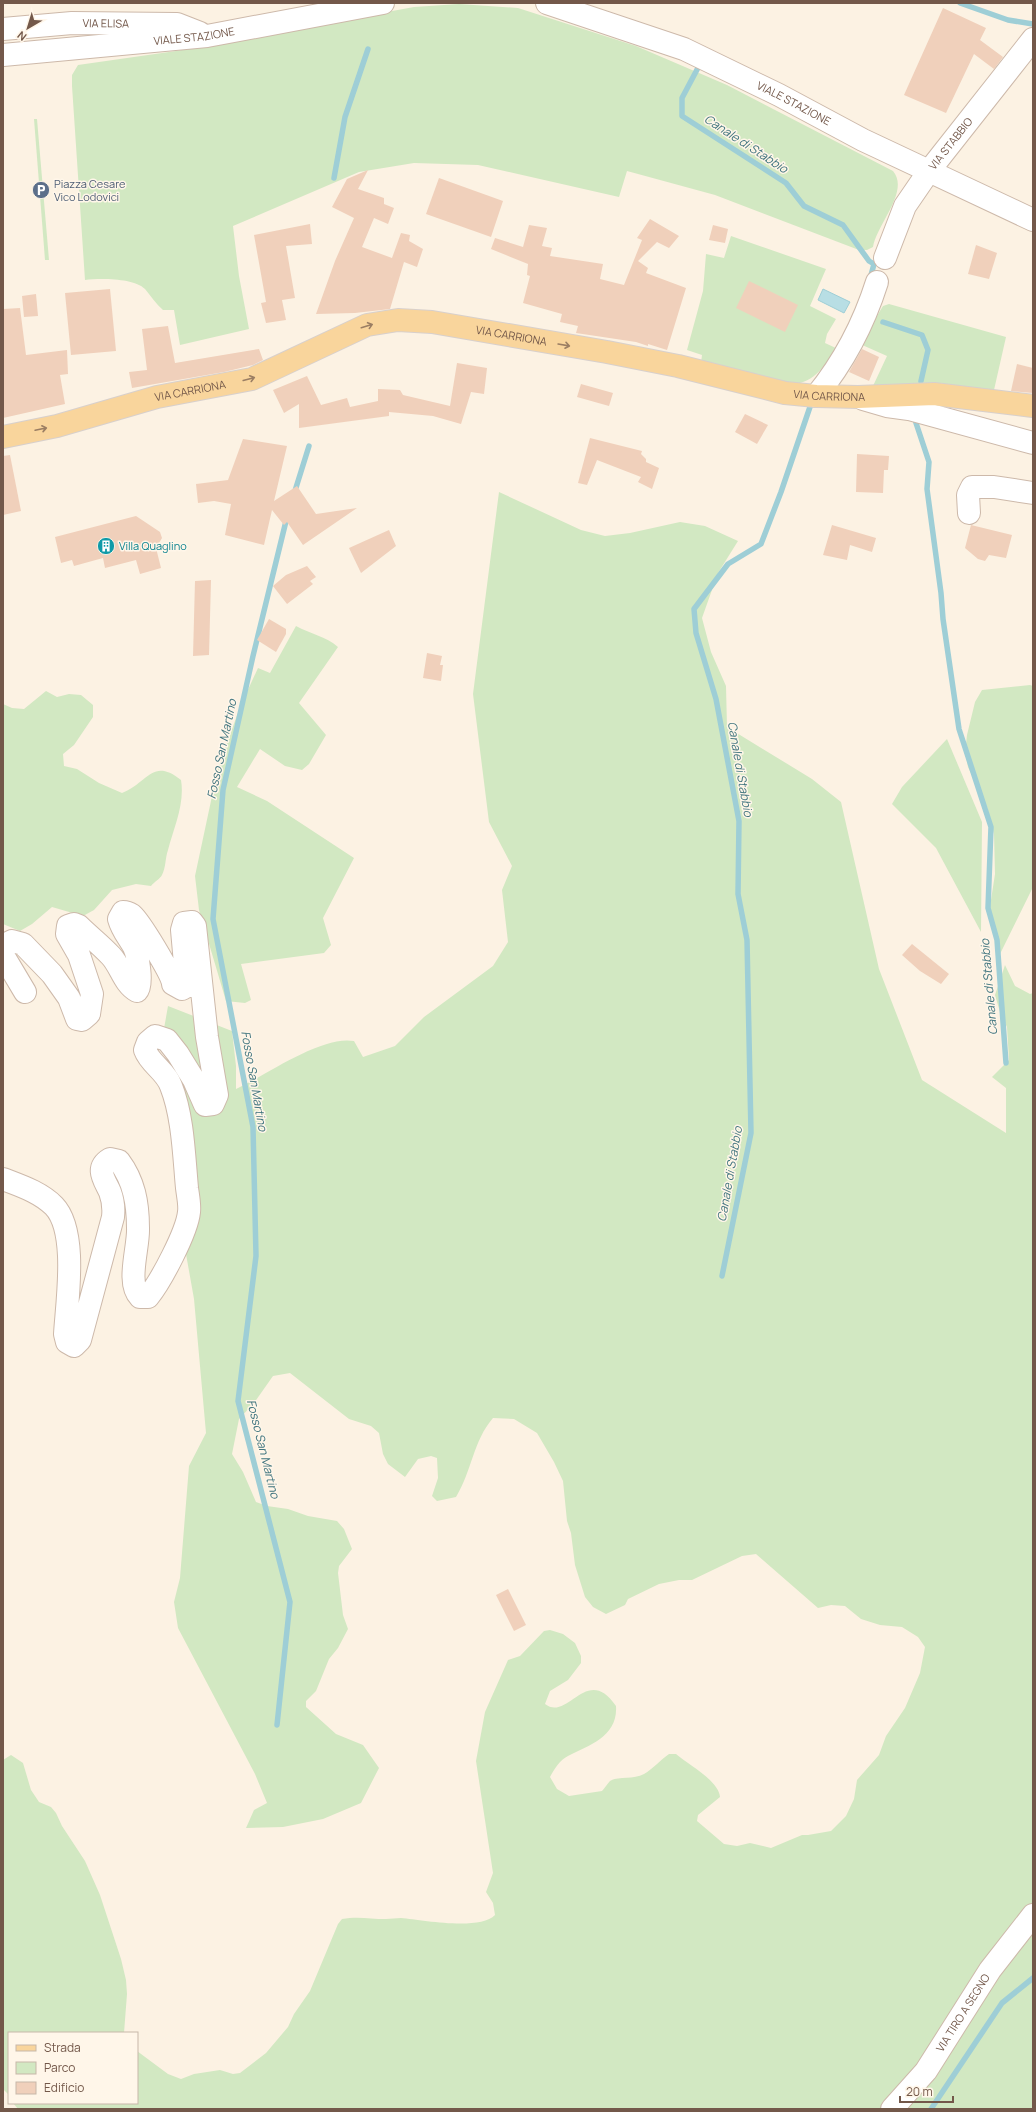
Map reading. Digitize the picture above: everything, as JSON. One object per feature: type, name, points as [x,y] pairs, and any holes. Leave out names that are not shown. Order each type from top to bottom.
[{"type":"main road","name":"VIA CARRIONA","points":[[3,437],[57,426],[157,397],[252,379],[367,325],[398,320],[432,322],[607,352],[678,366],[785,393],[816,396],[858,397],[934,394],[1033,406]]},
{"type":"street","name":"VIALE STAZIONE","points":[[3,55],[207,36],[382,3]]},
{"type":"street","name":"VIALE STAZIONE","points":[[547,3],[684,49],[779,95],[863,140],[1033,220]]},
{"type":"street","name":"VIA ELISA","points":[[3,29],[72,23],[177,24],[188,27],[207,36]]},
{"type":"street","name":"VIA STABBIO","points":[[885,258],[905,206],[929,171],[1027,46]]},
{"type":"street","points":[[816,396],[831,379],[859,329],[877,282]]},
{"type":"street","points":[[858,397],[888,406],[909,409],[1033,443]]},
{"type":"street","points":[[969,513],[968,495],[972,487],[994,487],[1033,493]]},
{"type":"street","points":[[3,949],[4,945],[12,941],[23,944],[52,974],[69,998],[77,1019],[82,1020],[89,1014],[92,994],[79,955],[67,934],[68,926],[74,924],[79,926],[112,957],[122,970],[129,987],[137,991],[141,983],[135,949],[119,919],[123,912],[132,915],[162,960],[172,978],[173,984],[182,989],[187,986],[187,978],[182,930],[184,923],[192,922],[196,931],[207,1037],[217,1095],[214,1104],[205,1104],[194,1080],[167,1040],[155,1036],[148,1042],[145,1050],[148,1058],[161,1070],[171,1084],[177,1103],[189,1213],[180,1238],[155,1288],[148,1297],[140,1297],[137,1294],[134,1285],[138,1229],[134,1191],[129,1175],[119,1161],[110,1159],[104,1162],[101,1169],[102,1178],[113,1200],[113,1217],[80,1340],[74,1346],[67,1342],[65,1334],[70,1273],[65,1224],[55,1207],[42,1196],[3,1179]]},
{"type":"street","points":[[3,955],[25,992]]},
{"type":"street","name":"VIA TIRO A SEGNO","points":[[892,2109],[926,2071],[990,1970],[1033,1915]]},
{"type":"green space","points":[[459,4],[518,8],[636,46],[727,85],[893,171],[897,179],[898,188],[891,208],[880,228],[873,247],[867,250],[859,250],[715,195],[627,171],[619,197],[478,165],[414,163],[359,172],[233,226],[239,276],[249,329],[180,345],[174,310],[163,310],[140,285],[116,280],[85,280],[72,86],[72,75],[78,65],[176,51],[414,7]]},
{"type":"green space","points":[[34,119],[37,119],[49,260],[45,260]]},
{"type":"green space","points":[[731,236],[826,269],[810,306],[836,319],[827,334],[825,343],[838,349],[816,374],[804,382],[786,385],[701,363],[702,355],[687,350],[703,291],[706,254],[724,258]]},
{"type":"green space","points":[[889,304],[1006,337],[994,390],[873,386],[887,356],[860,344],[883,306]]},
{"type":"green space","points":[[499,492],[581,530],[605,536],[630,533],[680,522],[705,526],[738,541],[718,573],[702,618],[711,652],[726,686],[727,727],[812,779],[841,802],[879,969],[922,1080],[1006,1133],[1006,1088],[992,1077],[1009,1060],[1007,1027],[1000,1012],[995,995],[1005,965],[1015,986],[1030,994],[1033,993],[1033,2109],[18,2109],[14,2104],[138,2104],[138,2052],[168,2074],[181,2079],[194,2074],[220,2070],[233,2074],[240,2073],[266,2053],[288,2027],[294,2014],[310,1991],[338,1924],[342,1919],[401,1918],[464,1924],[488,1920],[495,1915],[493,1903],[486,1892],[493,1873],[476,1761],[485,1712],[508,1660],[520,1656],[544,1631],[550,1630],[563,1634],[575,1643],[581,1656],[581,1663],[568,1680],[550,1691],[545,1704],[553,1707],[562,1706],[587,1691],[596,1690],[606,1694],[616,1706],[612,1725],[607,1732],[593,1743],[565,1758],[555,1768],[550,1777],[557,1789],[569,1796],[602,1791],[610,1781],[640,1776],[669,1754],[676,1754],[709,1779],[715,1785],[720,1797],[698,1815],[697,1821],[724,1844],[737,1846],[750,1843],[771,1848],[802,1835],[831,1831],[846,1816],[854,1799],[857,1780],[879,1755],[886,1736],[905,1708],[920,1673],[925,1647],[918,1637],[902,1627],[880,1625],[861,1619],[845,1606],[831,1605],[818,1608],[756,1554],[742,1556],[692,1580],[679,1580],[659,1584],[628,1599],[625,1605],[606,1614],[593,1607],[585,1597],[575,1565],[571,1533],[567,1521],[563,1481],[537,1433],[514,1419],[493,1418],[481,1436],[466,1477],[456,1497],[437,1501],[432,1496],[438,1478],[437,1458],[431,1456],[418,1459],[405,1477],[388,1464],[383,1454],[379,1433],[371,1426],[349,1419],[290,1373],[273,1376],[254,1403],[239,1419],[232,1454],[243,1472],[256,1502],[267,1506],[288,1509],[308,1516],[337,1521],[344,1529],[352,1549],[339,1566],[338,1573],[343,1615],[348,1629],[338,1648],[329,1659],[316,1691],[306,1701],[306,1707],[336,1734],[363,1745],[379,1768],[361,1803],[323,1819],[283,1827],[246,1828],[254,1810],[267,1803],[255,1774],[178,1628],[174,1602],[180,1578],[189,1466],[206,1433],[194,1299],[186,1254],[194,1213],[180,1094],[162,1040],[168,1006],[232,1031],[236,1066],[236,1089],[294,1058],[326,1044],[341,1041],[354,1041],[363,1057],[395,1046],[424,1017],[493,966],[508,942],[502,890],[512,866],[489,822],[473,694]]},
{"type":"green space","points":[[296,626],[328,640],[338,647],[299,703],[326,735],[309,764],[302,770],[285,766],[260,749],[237,787],[267,801],[354,858],[323,918],[331,945],[324,953],[241,964],[251,1000],[245,1003],[226,1001],[199,910],[195,876],[218,768],[240,707],[258,668],[270,673]]},
{"type":"green space","points":[[1030,685],[1033,686],[1033,887],[1000,954],[989,913],[995,874],[994,834],[987,807],[968,767],[965,752],[967,735],[975,702],[982,690]]},
{"type":"green space","points":[[46,691],[57,697],[69,694],[81,695],[93,705],[93,717],[74,745],[63,754],[64,766],[77,769],[99,783],[122,793],[131,789],[150,774],[156,771],[163,771],[181,780],[182,798],[163,872],[151,886],[136,884],[112,890],[94,910],[83,916],[52,907],[32,924],[20,931],[3,924],[3,704],[12,708],[24,709]]},
{"type":"green space","points":[[947,739],[982,822],[981,932],[936,848],[892,804],[902,787]]},
{"type":"green space","points":[[11,1755],[23,1763],[31,1790],[39,1802],[51,1807],[56,1813],[62,1826],[85,1861],[100,1895],[121,1959],[126,1980],[127,1994],[124,2032],[8,2032],[8,2094],[3,2089],[3,1760]]},
{"type":"water","points":[[823,289],[850,302],[844,313],[818,300]]},
{"type":"building","points":[[943,8],[986,28],[980,40],[1003,57],[994,69],[974,54],[946,113],[904,95]]},
{"type":"building","points":[[368,170],[358,189],[384,198],[384,204],[394,208],[388,224],[374,218],[362,247],[392,258],[401,233],[410,235],[409,241],[423,249],[417,267],[404,262],[390,309],[355,313],[316,314],[335,261],[354,218],[332,207],[347,179]]},
{"type":"building","points":[[439,178],[503,201],[491,237],[426,214]]},
{"type":"building","points":[[650,219],[679,236],[669,248],[657,242],[638,261],[648,268],[646,273],[686,288],[667,350],[648,344],[648,346],[636,342],[576,333],[578,326],[560,322],[562,314],[523,303],[530,276],[527,275],[528,264],[491,249],[495,238],[523,247],[529,225],[547,228],[542,246],[552,248],[550,256],[603,264],[600,279],[624,285],[642,240],[637,238]]},
{"type":"building","points":[[310,224],[312,244],[286,246],[295,298],[282,300],[286,320],[266,323],[261,303],[266,302],[254,235]]},
{"type":"building","points":[[713,225],[728,229],[725,243],[709,240]]},
{"type":"building","points":[[976,245],[997,253],[989,279],[968,274]]},
{"type":"building","points":[[749,281],[798,305],[785,332],[736,308]]},
{"type":"building","points":[[110,289],[116,351],[71,355],[65,293]]},
{"type":"building","points":[[36,294],[38,316],[24,317],[22,296]]},
{"type":"building","points":[[20,308],[26,355],[67,350],[68,374],[60,375],[65,404],[3,418],[3,309]]},
{"type":"building","points":[[168,326],[175,363],[259,349],[263,360],[253,365],[224,372],[132,388],[129,372],[147,370],[142,329]]},
{"type":"building","points":[[862,349],[879,357],[869,381],[849,372]]},
{"type":"building","points":[[457,363],[487,368],[484,394],[471,392],[461,424],[433,416],[389,412],[389,416],[299,428],[299,404],[284,413],[273,390],[307,376],[321,405],[347,398],[350,407],[378,401],[378,389],[400,390],[403,395],[450,406]]},
{"type":"building","points":[[1017,364],[1033,368],[1033,393],[1011,391]]},
{"type":"building","points":[[581,384],[613,393],[609,406],[577,397]]},
{"type":"building","points":[[745,414],[768,425],[757,444],[735,432]]},
{"type":"building","points":[[590,438],[642,451],[641,454],[646,459],[646,462],[659,468],[652,489],[638,482],[641,477],[597,460],[587,485],[578,483]]},
{"type":"building","points":[[243,439],[287,446],[274,501],[297,486],[316,514],[357,508],[303,545],[287,522],[284,525],[272,510],[264,545],[225,535],[231,504],[214,501],[198,503],[196,484],[228,480]]},
{"type":"building","points":[[857,454],[889,456],[888,470],[884,470],[883,493],[856,492]]},
{"type":"building","points":[[10,455],[21,511],[3,515],[3,456]]},
{"type":"building","name":"Villa Quaglino","points":[[136,516],[160,532],[162,538],[156,548],[161,568],[140,574],[136,560],[105,568],[103,558],[74,566],[72,560],[61,563],[55,537]]},
{"type":"building","points":[[832,525],[876,538],[872,552],[850,545],[847,560],[823,555]]},
{"type":"building","points":[[971,525],[1012,535],[1006,558],[989,555],[985,561],[978,559],[965,548]]},
{"type":"building","points":[[389,530],[396,546],[361,573],[349,548]]},
{"type":"building","points":[[307,566],[316,577],[310,581],[313,584],[287,604],[273,586],[286,575]]},
{"type":"building","points":[[211,580],[209,655],[193,656],[195,581]]},
{"type":"building","points":[[269,619],[286,629],[286,634],[276,652],[257,640]]},
{"type":"building","points":[[427,653],[442,656],[440,665],[443,665],[441,681],[423,678]]},
{"type":"building","points":[[912,944],[949,974],[941,984],[920,971],[902,955]]},
{"type":"building","points":[[508,1589],[526,1625],[514,1631],[496,1595]]},
{"type":"waterway","points":[[960,3],[1008,20],[1033,24]]},
{"type":"waterway","name":"Fosso San Martino","points":[[334,178],[345,117],[368,49]]},
{"type":"waterway","name":"Canale di Stabbio","points":[[700,64],[682,98],[682,116],[786,183],[804,206],[843,225],[869,261],[874,264],[870,279]]},
{"type":"waterway","name":"Canale di Stabbio","points":[[883,322],[922,335],[928,350],[921,381]]},
{"type":"waterway","name":"Canale di Stabbio","points":[[722,1276],[751,1133],[747,940],[738,894],[739,821],[716,699],[696,633],[694,609],[728,564],[761,544],[781,492],[812,401]]},
{"type":"waterway","name":"Canale di Stabbio","points":[[914,417],[929,462],[927,489],[943,619],[959,729],[991,827],[988,908],[997,940],[1006,1063]]},
{"type":"waterway","name":"Fosso San Martino","points":[[294,494],[309,446]]},
{"type":"waterway","name":"Fosso San Martino","points":[[277,1725],[290,1602],[238,1401],[256,1256],[253,1127],[213,919],[223,790],[253,656],[287,517]]},
{"type":"waterway","points":[[931,2109],[1002,2003],[1033,1978]]},
{"type":"place","name":"Piazza Cesare Vico Lodovici","points":[[41,190]]},
{"type":"place","name":"Villa Quaglino","points":[[106,546]]}]
